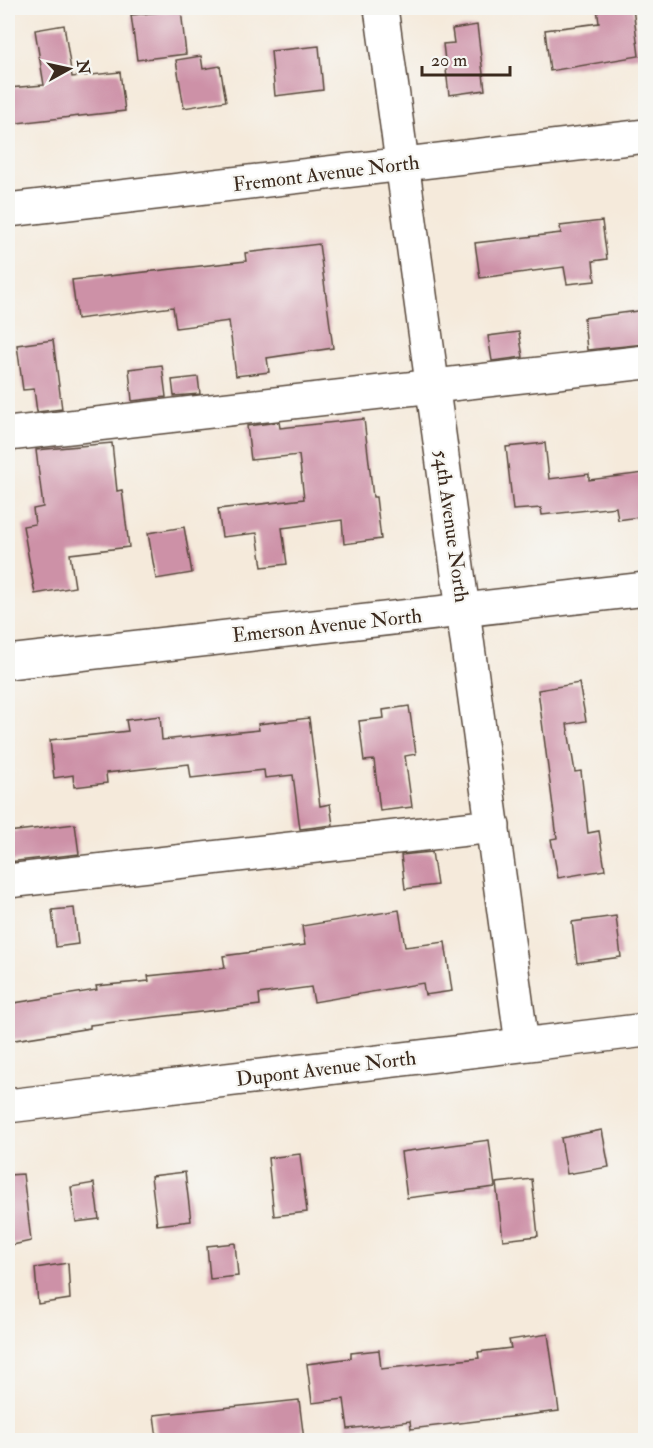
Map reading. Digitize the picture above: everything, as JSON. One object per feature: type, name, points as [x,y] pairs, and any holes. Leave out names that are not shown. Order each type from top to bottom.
[{"type":"street","name":"54th Avenue North","points":[[381,8],[522,1044]]},
{"type":"street","name":"Fremont Avenue North","points":[[8,210],[645,136]]},
{"type":"street","points":[[8,434],[645,362]]},
{"type":"street","name":"Emerson Avenue North","points":[[8,662],[645,589]]},
{"type":"street","points":[[8,880],[493,826]]},
{"type":"street","name":"Dupont Avenue North","points":[[8,1106],[645,1030]]},
{"type":"building","points":[[597,8],[633,8],[639,56],[550,71],[545,30],[599,23]]},
{"type":"building","points":[[181,10],[186,54],[137,60],[131,15]]},
{"type":"building","points":[[64,25],[72,77],[120,72],[125,111],[8,124],[8,88],[44,85],[35,30]]},
{"type":"building","points":[[477,25],[485,90],[449,95],[443,44],[454,43],[452,29]]},
{"type":"building","points":[[319,46],[323,90],[275,96],[271,51]]},
{"type":"building","points":[[201,56],[203,69],[220,66],[226,101],[184,108],[176,60]]},
{"type":"building","points":[[602,221],[607,259],[593,261],[595,281],[567,284],[564,267],[480,278],[475,243],[561,233],[560,226]]},
{"type":"building","points":[[319,244],[333,348],[267,358],[269,372],[236,376],[229,321],[176,328],[173,307],[77,319],[72,280],[246,261],[245,253]]},
{"type":"building","points":[[645,310],[645,344],[587,350],[584,318]]},
{"type":"building","points":[[519,332],[523,357],[492,361],[488,336]]},
{"type":"building","points":[[53,340],[62,409],[37,412],[34,389],[23,390],[17,345]]},
{"type":"building","points":[[162,365],[166,397],[132,401],[129,369]]},
{"type":"building","points":[[198,377],[200,394],[174,396],[172,380]]},
{"type":"building","points":[[364,419],[373,497],[376,497],[381,539],[344,544],[342,520],[282,528],[287,564],[262,567],[257,533],[222,537],[218,509],[304,499],[299,455],[251,460],[247,426],[279,422],[280,428]]},
{"type":"building","points":[[112,443],[117,491],[122,490],[129,547],[70,554],[75,587],[35,594],[23,526],[35,524],[33,509],[43,507],[36,450]]},
{"type":"building","points":[[545,443],[549,479],[589,474],[589,480],[644,473],[645,516],[618,520],[616,507],[542,515],[541,508],[513,510],[506,447]]},
{"type":"building","points":[[184,527],[192,573],[156,579],[148,533]]},
{"type":"building","points":[[579,683],[586,721],[567,724],[575,772],[581,771],[588,833],[599,831],[605,870],[558,878],[551,839],[557,838],[538,690]]},
{"type":"building","points":[[409,706],[416,754],[405,756],[412,807],[380,811],[374,760],[364,761],[359,721],[384,718],[383,710]]},
{"type":"building","points":[[160,716],[162,740],[259,730],[258,724],[309,718],[320,806],[330,804],[333,825],[300,829],[293,775],[265,778],[264,770],[191,778],[189,764],[106,773],[107,783],[74,787],[73,775],[54,778],[50,740],[128,731],[126,720]]},
{"type":"building","points":[[75,824],[79,854],[8,862],[8,832]]},
{"type":"building","points":[[432,852],[437,885],[405,889],[401,855]]},
{"type":"building","points":[[74,908],[78,944],[56,947],[52,910]]},
{"type":"building","points":[[399,910],[405,947],[445,942],[452,991],[425,995],[423,983],[314,1002],[311,987],[259,994],[260,1005],[90,1025],[90,1028],[8,1041],[8,1004],[97,990],[96,986],[149,981],[148,976],[225,968],[223,956],[305,945],[302,926]]},
{"type":"building","points":[[616,916],[621,957],[577,963],[572,922]]},
{"type":"building","points":[[602,1130],[609,1167],[567,1174],[561,1138]]},
{"type":"building","points":[[489,1140],[495,1187],[407,1198],[401,1152]]},
{"type":"building","points":[[300,1154],[307,1212],[274,1216],[268,1158]]},
{"type":"building","points":[[185,1172],[191,1221],[157,1225],[151,1176]]},
{"type":"building","points":[[23,1174],[31,1241],[8,1246],[8,1175]]},
{"type":"building","points":[[532,1179],[538,1236],[503,1240],[496,1183]]},
{"type":"building","points":[[94,1183],[99,1219],[76,1222],[71,1187]]},
{"type":"building","points":[[235,1243],[238,1276],[210,1279],[207,1246]]},
{"type":"building","points":[[68,1263],[70,1299],[38,1304],[35,1268]]},
{"type":"building","points":[[548,1334],[559,1411],[411,1429],[410,1421],[348,1429],[344,1399],[312,1403],[307,1364],[351,1358],[351,1353],[379,1350],[381,1369],[479,1358],[478,1352],[511,1348],[509,1340]]},
{"type":"building","points":[[299,1400],[304,1440],[177,1440],[176,1437],[157,1439],[154,1415]]}]
